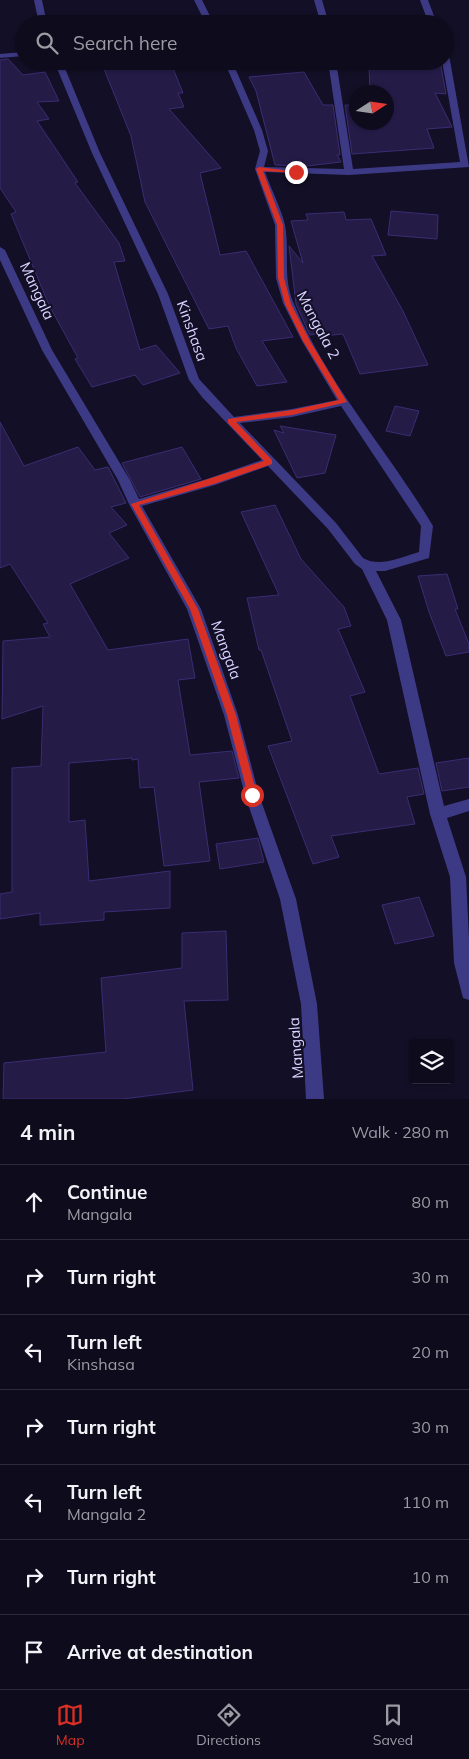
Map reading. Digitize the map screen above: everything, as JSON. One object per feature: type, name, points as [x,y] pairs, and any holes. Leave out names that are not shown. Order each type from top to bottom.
[{"type":"street","points":[[38,0],[41,15]]},
{"type":"street","points":[[198,0],[206,15]]},
{"type":"street","points":[[318,0],[322,15]]},
{"type":"street","points":[[424,0],[430,15]]},
{"type":"street","points":[[0,56],[15,55]]},
{"type":"street","name":"Kinshasa","points":[[62,70],[96,153],[163,294],[194,380],[230,421],[332,526],[359,561],[367,566],[394,620],[438,814],[458,877],[462,963],[469,992]]},
{"type":"street","name":"Mangala 2","points":[[232,70],[258,130],[264,151],[259,169],[280,225],[281,278],[288,304],[306,341],[344,402],[427,526],[425,555],[385,566],[367,566]]},
{"type":"street","points":[[333,70],[349,172]]},
{"type":"street","points":[[259,169],[349,172],[467,164],[448,70]]},
{"type":"street","name":"Mangala","points":[[0,250],[47,350],[124,480],[135,504],[194,609],[231,715],[252,795],[288,899],[309,1004],[315,1099]]},
{"type":"street","points":[[230,421],[292,413],[344,402]]},
{"type":"street","points":[[135,504],[211,482],[269,462]]},
{"type":"street","points":[[438,814],[469,805]]},
{"type":"building","points":[[8,59],[15,66],[15,70],[18,70],[23,75],[45,72],[59,101],[37,102],[49,119],[37,121],[78,182],[75,183],[119,243],[125,261],[114,262],[140,350],[156,345],[180,373],[143,385],[135,375],[92,387],[75,359],[78,358],[49,305],[11,214],[16,212],[0,188],[0,60]]},
{"type":"building","points":[[104,70],[174,70],[183,93],[178,93],[184,107],[169,109],[221,168],[200,173],[220,255],[246,251],[293,337],[262,341],[287,382],[257,386],[236,348],[228,326],[209,329],[145,202],[131,136]]},
{"type":"building","points":[[369,70],[442,70],[446,94],[435,93],[452,127],[427,129],[434,148],[352,154],[345,105],[349,105],[349,130],[394,130],[394,85],[370,85]]},
{"type":"building","points":[[304,72],[323,105],[333,105],[340,155],[337,155],[341,162],[307,166],[275,165],[256,91],[249,77]]},
{"type":"building","points":[[391,211],[438,215],[437,239],[388,235]]},
{"type":"building","points":[[344,212],[346,220],[371,219],[386,255],[372,256],[403,311],[428,365],[360,374],[343,334],[323,336],[322,333],[310,335],[296,304],[289,246],[303,263],[291,221],[308,220],[306,214]]},
{"type":"building","points":[[395,406],[419,411],[410,436],[386,431]]},
{"type":"building","points":[[0,422],[24,466],[78,447],[95,470],[108,467],[126,503],[111,507],[127,525],[109,533],[129,558],[70,584],[108,650],[188,639],[195,678],[178,680],[190,755],[232,751],[239,778],[199,782],[210,861],[164,866],[154,787],[140,788],[138,759],[69,763],[69,822],[85,820],[89,881],[170,871],[170,908],[104,912],[104,920],[40,925],[40,913],[0,919],[0,894],[12,892],[12,768],[41,766],[43,706],[2,719],[3,641],[50,637],[43,624],[48,623],[10,564],[0,568]]},
{"type":"building","points":[[280,426],[336,435],[325,473],[297,478],[274,430],[284,433]]},
{"type":"building","points":[[182,447],[201,479],[140,497],[122,463]]},
{"type":"building","points":[[275,505],[301,559],[344,607],[351,626],[338,629],[365,692],[350,696],[379,774],[418,768],[424,794],[407,797],[415,824],[331,836],[339,857],[313,864],[268,746],[292,741],[261,650],[259,650],[247,598],[279,595],[241,512]]},
{"type":"building","points":[[447,574],[458,609],[455,609],[469,644],[469,652],[446,656],[429,612],[418,576]]},
{"type":"building","points":[[469,758],[469,787],[442,791],[436,763]]},
{"type":"building","points":[[258,838],[264,862],[220,869],[216,844]]},
{"type":"building","points":[[419,897],[434,936],[395,944],[382,905]]},
{"type":"building","points":[[226,931],[228,1000],[184,1001],[193,1090],[123,1099],[3,1099],[4,1063],[106,1052],[101,978],[182,968],[182,933]]},
{"type":"route","points":[[252,795],[231,715],[194,609],[135,504],[211,482],[269,462],[230,421],[292,413],[344,402],[306,341],[288,304],[281,278],[280,225],[259,169],[296,172]]}]
